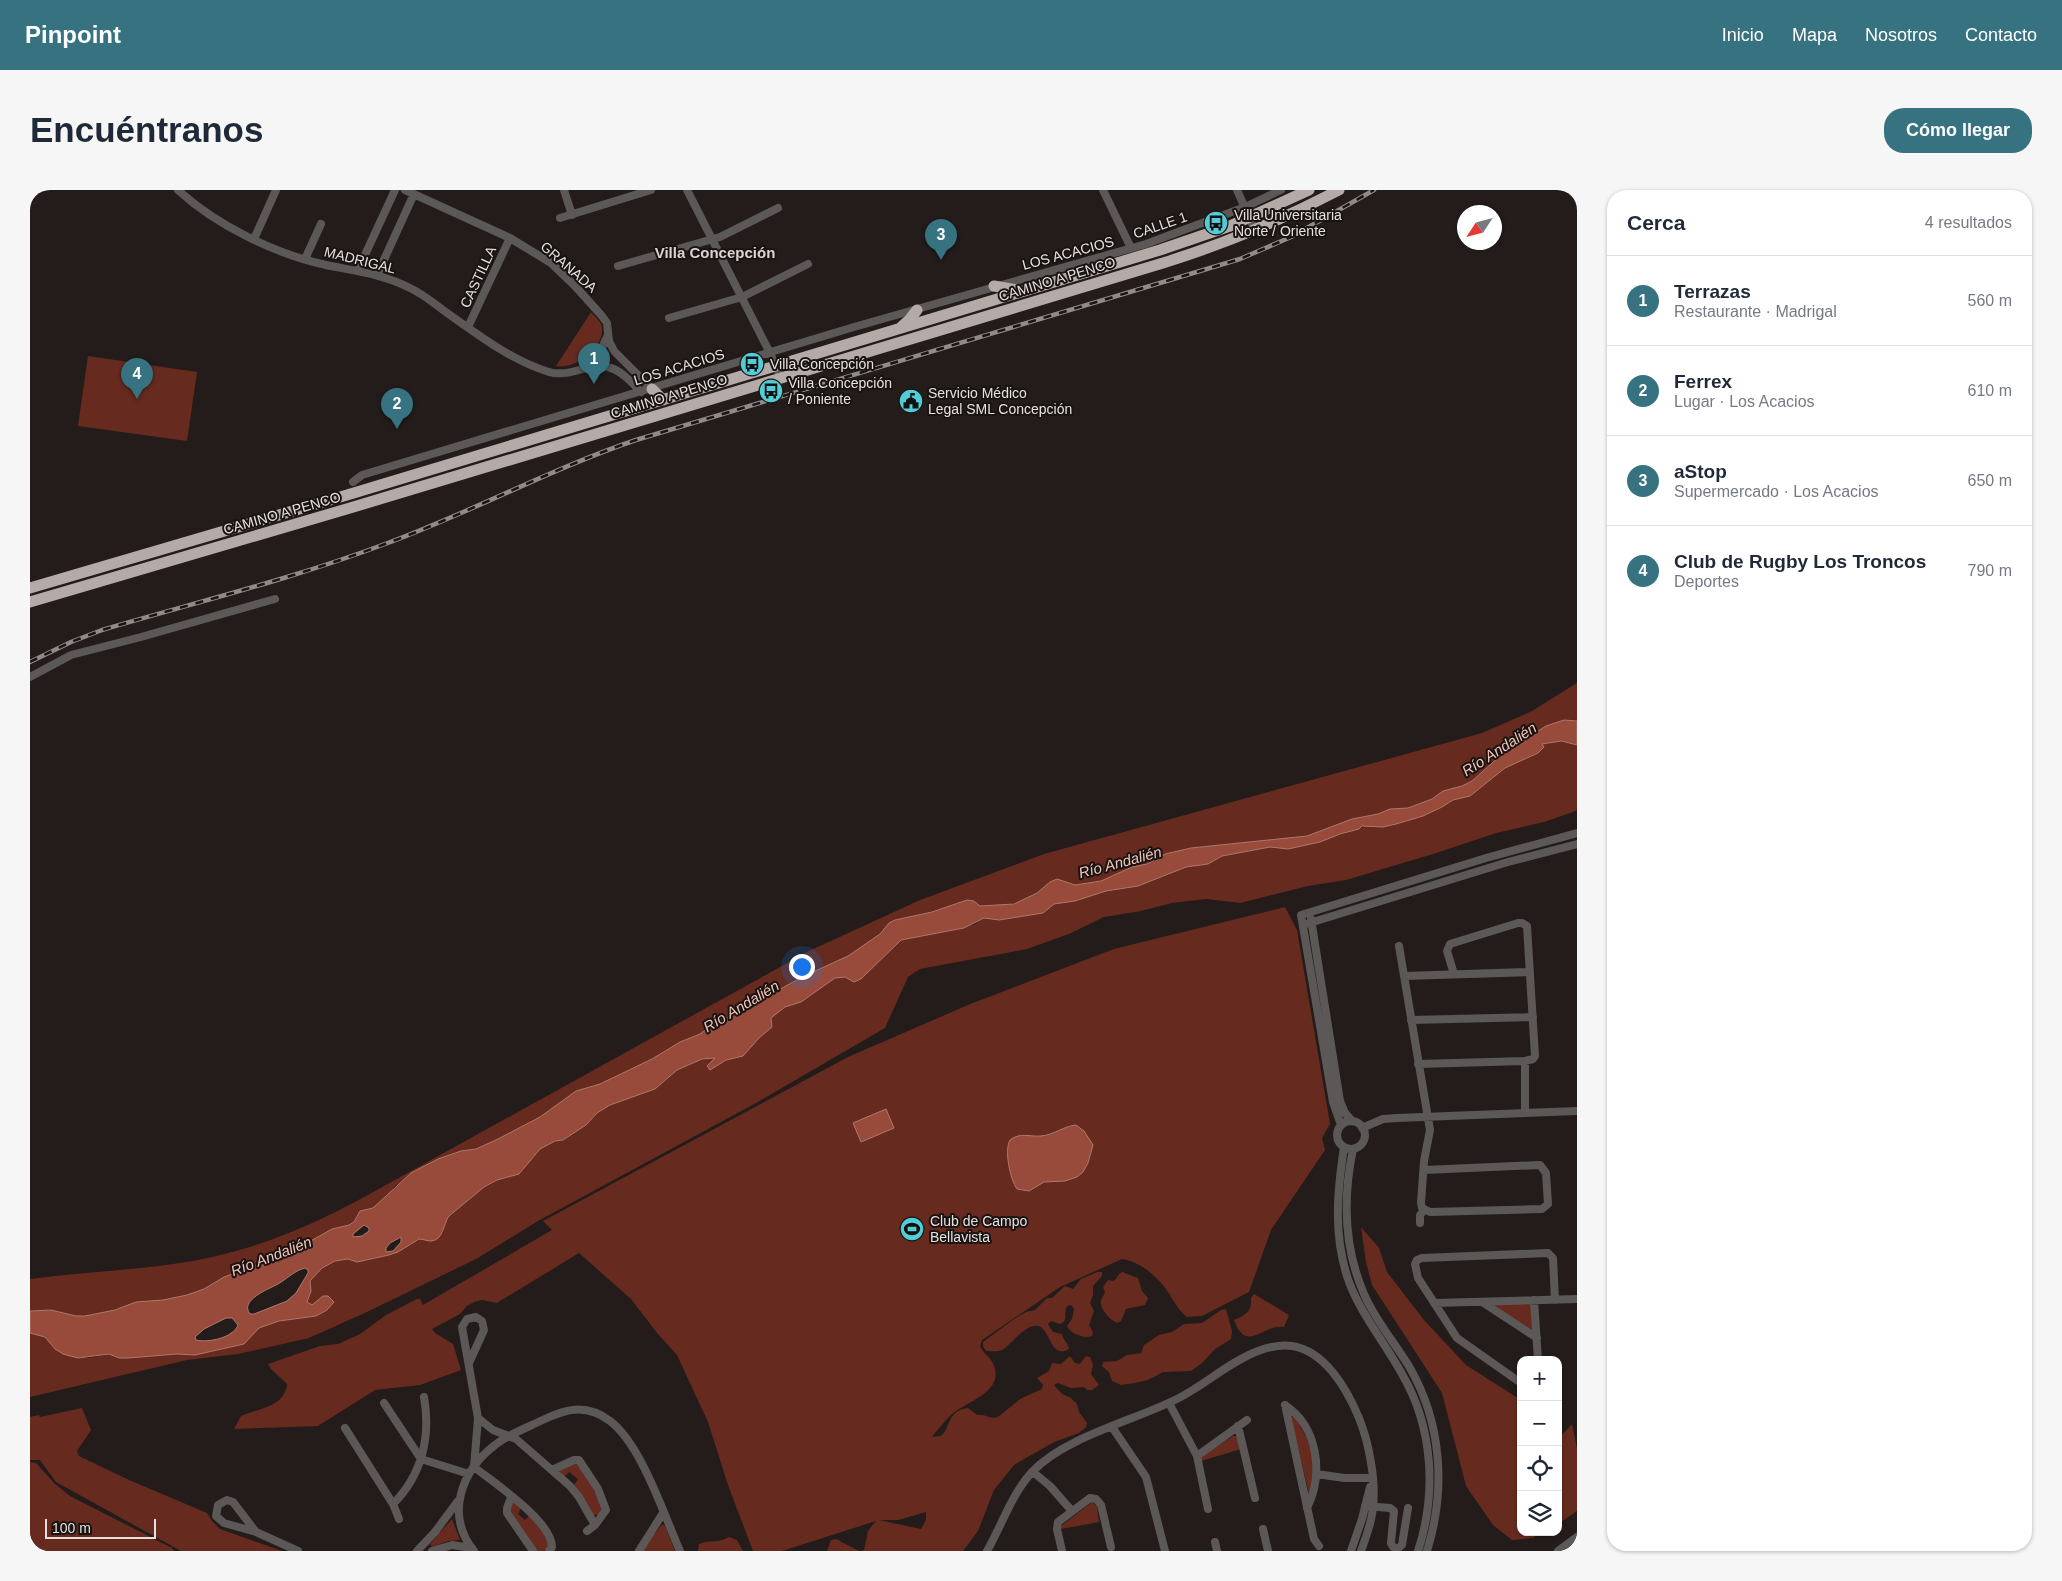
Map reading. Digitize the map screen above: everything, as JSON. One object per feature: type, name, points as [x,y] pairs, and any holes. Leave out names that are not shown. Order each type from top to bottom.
[{"type":"highway","name":"CAMINO A PENCO","points":[[30,588],[346,495],[1176,245],[1250,218],[1309,190]]},
{"type":"highway","name":"CAMINO A PENCO","points":[[30,602],[1171,260],[1255,230],[1339,190]]},
{"type":"highway","points":[[994,286],[1025,291]]},
{"type":"highway","points":[[898,329],[907,323],[916,310]]},
{"type":"highway","points":[[646,390],[663,400]]},
{"type":"highway","points":[[346,495],[352,482]]},
{"type":"highway","points":[[30,612],[44,598]]},
{"type":"street","name":"MADRIGAL","points":[[178,190],[199,207],[254,239],[305,259],[358,270],[399,282],[417,292],[504,351],[550,372],[562,374],[601,365],[614,368],[646,390]]},
{"type":"street","points":[[254,239],[276,190]]},
{"type":"street","points":[[358,270],[396,190]]},
{"type":"street","name":"GRANADA","points":[[405,190],[510,238],[542,256],[570,281],[602,316],[607,324],[611,345],[618,357],[646,390]]},
{"type":"street","points":[[564,190],[572,214]]},
{"type":"street","points":[[560,218],[651,190]]},
{"type":"street","points":[[687,190],[770,353],[780,378]]},
{"type":"street","points":[[1103,190],[1131,248]]},
{"type":"street","points":[[1237,190],[1255,230]]},
{"type":"street","name":"CALLE 1","points":[[1131,248],[1245,207],[1281,190]]},
{"type":"street","points":[[377,275],[414,194]]},
{"type":"street","points":[[618,266],[712,240],[778,208]]},
{"type":"street","points":[[305,259],[321,224]]},
{"type":"street","name":"CASTILLA","points":[[468,327],[510,238]]},
{"type":"street","name":"LOS ACACIOS","points":[[352,482],[362,476],[646,390],[994,286],[1131,248]]},
{"type":"street","points":[[669,318],[742,297],[808,264]]},
{"type":"street","points":[[588,367],[599,354],[608,335]]},
{"type":"street","points":[[30,677],[71,655],[150,635],[275,599]]},
{"type":"street","points":[[1341,1125],[1333,1102],[1301,916],[1486,858],[1577,833]]},
{"type":"street","points":[[1303,926],[1502,864],[1577,844]]},
{"type":"street","points":[[1309,913],[1340,1101],[1346,1114],[1352,1121],[1358,1123],[1364,1134],[1359,1146],[1354,1148],[1344,1147],[1337,1137],[1338,1129],[1341,1125],[1352,1121]]},
{"type":"street","points":[[1418,1064],[1525,1061],[1533,1059],[1536,1054],[1528,928],[1525,924],[1520,923],[1448,945],[1446,950],[1454,974]]},
{"type":"street","points":[[1400,946],[1430,1137],[1424,1170],[1421,1203],[1424,1210],[1430,1212],[1542,1209],[1547,1206],[1546,1173],[1540,1166],[1424,1170]]},
{"type":"street","points":[[1404,976],[1530,972]]},
{"type":"street","points":[[1411,1020],[1533,1017]]},
{"type":"street","points":[[1525,1061],[1525,1113]]},
{"type":"street","points":[[1362,1128],[1387,1119],[1577,1111]]},
{"type":"street","points":[[1344,1147],[1338,1186],[1337,1212],[1339,1241],[1345,1268],[1355,1296],[1367,1320],[1396,1363],[1409,1387],[1419,1412],[1426,1438],[1429,1465],[1428,1496],[1424,1528],[1418,1551]]},
{"type":"street","points":[[1354,1148],[1347,1188],[1348,1235],[1354,1266],[1373,1312],[1417,1382],[1435,1435],[1439,1464],[1439,1493],[1435,1522],[1427,1551]]},
{"type":"street","points":[[1420,1224],[1420,1215],[1424,1210]]},
{"type":"street","points":[[1517,1380],[1461,1342],[1434,1303],[1415,1269],[1416,1262],[1420,1258],[1546,1253],[1553,1258],[1554,1300]]},
{"type":"street","points":[[1434,1303],[1577,1298]]},
{"type":"street","points":[[1534,1300],[1538,1356]]},
{"type":"street","points":[[1482,1302],[1537,1338]]},
{"type":"street","points":[[469,1363],[484,1330],[482,1322],[476,1317],[466,1319],[462,1327],[478,1418],[474,1467]]},
{"type":"street","points":[[987,1551],[1015,1496],[1032,1472],[1066,1448],[1169,1403],[1258,1352],[1279,1346],[1291,1346],[1304,1350],[1317,1357],[1328,1367],[1351,1402],[1365,1436],[1372,1478],[1361,1551]]},
{"type":"street","points":[[393,1504],[410,1484],[421,1459],[426,1426],[424,1397]]},
{"type":"street","points":[[384,1403],[421,1459],[469,1474]]},
{"type":"street","points":[[1169,1403],[1197,1456],[1208,1509]]},
{"type":"street","points":[[1308,1508],[1317,1474],[1315,1455],[1308,1434],[1297,1416],[1285,1405],[1314,1539],[1320,1546]]},
{"type":"street","points":[[473,1549],[460,1528],[458,1515],[460,1498],[469,1474],[474,1467],[489,1450],[509,1436],[567,1410],[586,1410],[604,1417],[618,1429],[634,1451],[680,1551]]},
{"type":"street","points":[[478,1418],[493,1430],[519,1442],[552,1470],[577,1493],[595,1525]]},
{"type":"street","points":[[1197,1456],[1247,1420]]},
{"type":"street","points":[[1238,1426],[1255,1498]]},
{"type":"street","points":[[1112,1427],[1146,1477],[1165,1551]]},
{"type":"street","points":[[345,1428],[393,1504],[399,1519]]},
{"type":"street","points":[[552,1470],[574,1460],[582,1462],[598,1489],[606,1508],[604,1514],[595,1525],[587,1531]]},
{"type":"street","points":[[474,1467],[539,1520],[552,1543],[549,1551]]},
{"type":"street","points":[[1032,1472],[1050,1486],[1071,1510]]},
{"type":"street","points":[[1317,1474],[1344,1478],[1372,1478]]},
{"type":"street","points":[[511,1497],[507,1513],[534,1551]]},
{"type":"street","points":[[417,1551],[444,1521],[460,1498]]},
{"type":"street","points":[[1062,1551],[1057,1526],[1060,1520],[1087,1498],[1098,1500],[1101,1505],[1110,1547]]},
{"type":"street","points":[[256,1532],[233,1502],[223,1501],[218,1505],[216,1516],[220,1522],[256,1532],[298,1551]]},
{"type":"street","points":[[1369,1506],[1390,1508],[1394,1511],[1391,1543],[1397,1549],[1402,1545],[1408,1508]]},
{"type":"street","points":[[1351,1551],[1369,1506]]},
{"type":"street","points":[[639,1551],[663,1513]]},
{"type":"street","points":[[1263,1529],[1268,1551]]},
{"type":"street","points":[[1558,1551],[1577,1537]]},
{"type":"street","points":[[1215,1542],[1217,1551]]},
{"type":"street","points":[[432,1551],[452,1546],[473,1549]]},
{"type":"shaded area","points":[[591,312],[602,326],[598,343],[587,356],[579,361],[571,365],[556,366]]},
{"type":"shaded area","points":[[88,356],[197,372],[187,441],[78,426]]},
{"type":"shaded area","points":[[1577,683],[1577,721],[1569,720],[1532,736],[1497,757],[1472,781],[1443,791],[1432,799],[1408,808],[1390,809],[1378,814],[1352,819],[1307,836],[1191,848],[1165,854],[1147,864],[1132,867],[1106,880],[1075,885],[1067,882],[1006,905],[980,906],[967,900],[932,912],[889,923],[880,934],[848,956],[802,977],[734,1015],[717,1021],[700,1034],[680,1042],[652,1059],[600,1084],[576,1091],[540,1117],[498,1139],[476,1149],[461,1151],[438,1159],[395,1186],[386,1199],[373,1208],[360,1211],[354,1222],[332,1229],[291,1252],[224,1277],[204,1289],[187,1295],[163,1300],[136,1302],[115,1310],[85,1316],[76,1316],[51,1310],[30,1311],[30,1279],[153,1267],[193,1261],[260,1244],[304,1227],[366,1196],[809,951],[920,900],[1044,854],[1482,733],[1532,711]]},
{"type":"shaded area","points":[[1564,720],[1577,721],[1577,745],[1561,741],[1542,744],[1544,747],[1538,753],[1505,768],[1470,796],[1453,800],[1423,816],[1383,827],[1362,826],[1359,829],[1320,842],[1288,849],[1270,847],[1222,856],[1208,864],[1186,867],[1138,886],[1106,891],[1075,901],[1054,904],[1043,913],[999,920],[984,918],[964,928],[901,940],[861,979],[854,982],[845,977],[835,978],[801,1002],[785,1007],[771,1018],[772,1027],[743,1056],[726,1060],[710,1070],[707,1066],[715,1058],[702,1059],[677,1070],[655,1089],[610,1105],[597,1113],[586,1125],[563,1140],[555,1141],[540,1149],[519,1174],[497,1180],[484,1187],[449,1216],[441,1235],[435,1240],[419,1239],[398,1252],[389,1255],[357,1262],[348,1259],[335,1261],[322,1268],[310,1281],[311,1291],[307,1302],[312,1305],[323,1296],[328,1296],[334,1302],[327,1310],[316,1316],[279,1321],[259,1328],[244,1344],[195,1355],[177,1354],[119,1358],[109,1354],[78,1358],[63,1354],[55,1349],[45,1337],[30,1333],[30,1311],[51,1310],[76,1316],[85,1316],[115,1310],[136,1302],[163,1300],[187,1295],[204,1289],[224,1277],[291,1252],[332,1229],[349,1225],[354,1222],[360,1211],[373,1208],[411,1173],[438,1159],[461,1151],[476,1149],[498,1139],[540,1117],[576,1091],[600,1084],[652,1059],[680,1042],[700,1034],[717,1021],[734,1015],[802,977],[848,956],[880,934],[889,923],[895,920],[932,912],[967,900],[974,901],[980,906],[1014,904],[1037,893],[1050,882],[1057,879],[1075,885],[1101,881],[1132,867],[1147,864],[1165,854],[1191,848],[1307,836],[1352,819],[1378,814],[1390,809],[1408,808],[1432,799],[1443,791],[1472,781],[1502,754],[1546,726]],"holes":[[[364,1225],[369,1228],[369,1231],[362,1236],[353,1237],[353,1234]],[[401,1237],[401,1242],[393,1251],[386,1252],[386,1248],[390,1243]],[[305,1268],[308,1270],[308,1273],[296,1293],[287,1301],[250,1314],[248,1304],[256,1296]],[[226,1318],[232,1318],[238,1325],[235,1330],[226,1336],[207,1341],[196,1340],[195,1337],[204,1329]]]},
{"type":"shaded area","points":[[1557,741],[1577,745],[1577,810],[1573,812],[1544,822],[1496,833],[1346,880],[1308,886],[1240,903],[1206,899],[1172,903],[1141,911],[1104,917],[1069,934],[1027,949],[920,969],[908,977],[885,1028],[756,1103],[538,1221],[476,1259],[369,1311],[309,1338],[238,1354],[187,1360],[30,1397],[30,1333],[45,1337],[55,1349],[88,1358],[109,1354],[119,1357],[195,1355],[244,1344],[258,1328],[279,1321],[316,1316],[327,1310],[333,1302],[312,1305],[307,1302],[311,1291],[310,1281],[322,1267],[335,1261],[348,1259],[357,1262],[389,1255],[419,1239],[426,1239],[443,1233],[445,1221],[449,1216],[484,1187],[497,1180],[519,1174],[540,1149],[555,1141],[563,1140],[586,1125],[597,1113],[610,1105],[655,1089],[677,1070],[702,1059],[716,1058],[707,1066],[710,1070],[726,1060],[747,1051],[772,1027],[771,1018],[779,1010],[804,1000],[835,978],[844,977],[854,982],[861,979],[901,940],[964,928],[984,918],[999,920],[1043,913],[1054,904],[1106,891],[1138,886],[1186,867],[1208,864],[1222,856],[1269,847],[1291,848],[1359,829],[1366,825],[1376,827],[1396,824],[1473,793],[1509,765],[1531,756],[1542,744]]},
{"type":"shaded area","name":"Club de Campo Bellavista","points":[[1285,907],[1297,930],[1330,1124],[1322,1138],[1325,1150],[1271,1230],[1249,1292],[1202,1316],[1187,1317],[1152,1274],[1128,1260],[1122,1259],[1060,1287],[982,1340],[980,1347],[991,1360],[995,1369],[995,1378],[992,1385],[980,1397],[950,1416],[932,1437],[943,1433],[955,1413],[961,1410],[968,1408],[977,1415],[992,1418],[998,1417],[1020,1399],[1042,1389],[1043,1385],[1037,1378],[1049,1371],[1052,1363],[1061,1364],[1070,1356],[1075,1363],[1080,1364],[1086,1356],[1090,1357],[1093,1365],[1091,1374],[1099,1385],[1092,1390],[1087,1390],[1084,1387],[1071,1388],[1058,1383],[1054,1385],[1062,1394],[1071,1398],[1077,1404],[1079,1412],[1087,1423],[1086,1427],[1079,1433],[1054,1442],[1014,1465],[994,1490],[978,1531],[963,1551],[861,1551],[864,1550],[868,1531],[876,1521],[782,1551],[753,1551],[728,1485],[708,1422],[677,1355],[631,1299],[579,1253],[497,1303],[482,1300],[474,1302],[467,1306],[460,1314],[432,1329],[435,1333],[453,1344],[461,1370],[420,1385],[375,1390],[318,1426],[234,1429],[241,1416],[270,1406],[282,1398],[287,1384],[268,1364],[320,1346],[338,1344],[360,1334],[386,1315],[417,1299],[420,1299],[423,1305],[552,1230],[543,1221],[848,1057],[968,1005],[1114,949]],"holes":[[[926,1512],[926,1520],[921,1529],[879,1520],[898,1520]]]},
{"type":"shaded area","points":[[886,1109],[894,1128],[861,1142],[853,1123]]},
{"type":"shaded area","points":[[1076,1125],[1084,1131],[1093,1145],[1088,1163],[1083,1172],[1077,1177],[1065,1181],[1044,1182],[1029,1191],[1017,1189],[1012,1179],[1009,1164],[1008,1145],[1010,1140],[1021,1135],[1046,1135]]},
{"type":"shaded area","points":[[1361,1227],[1379,1248],[1387,1272],[1424,1320],[1466,1365],[1517,1397],[1517,1536],[1536,1536],[1533,1538],[1512,1540],[1493,1525],[1466,1486],[1442,1393],[1372,1285],[1366,1262]]},
{"type":"shaded area","points":[[1097,1272],[1102,1272],[1102,1276],[1093,1286],[1093,1295],[1090,1303],[1094,1311],[1089,1325],[1093,1332],[1092,1336],[1081,1336],[1069,1329],[1067,1326],[1072,1319],[1074,1309],[1071,1305],[1067,1306],[1063,1323],[1051,1321],[1048,1324],[1053,1332],[1062,1334],[1069,1349],[1058,1350],[1042,1328],[1033,1326],[1024,1331],[1002,1350],[986,1351],[983,1342],[1014,1319],[1026,1312],[1035,1310],[1047,1298],[1052,1298],[1065,1286],[1073,1289],[1081,1279]]},
{"type":"shaded area","points":[[1122,1272],[1138,1278],[1142,1291],[1148,1298],[1145,1305],[1126,1309],[1121,1321],[1117,1323],[1103,1310],[1101,1302],[1105,1292],[1103,1287],[1108,1280],[1113,1281]]},
{"type":"shaded area","points":[[1254,1294],[1289,1315],[1284,1327],[1269,1329],[1250,1337],[1244,1335],[1239,1330],[1234,1320],[1247,1312]]},
{"type":"shaded area","points":[[1528,1302],[1531,1304],[1532,1329],[1530,1331],[1493,1305],[1494,1303]]},
{"type":"shaded area","points":[[1226,1309],[1232,1331],[1231,1339],[1215,1349],[1202,1363],[1191,1371],[1163,1372],[1148,1380],[1121,1385],[1112,1381],[1109,1372],[1102,1366],[1103,1362],[1117,1361],[1127,1355],[1141,1353],[1144,1345],[1159,1335],[1172,1332],[1184,1324],[1202,1323],[1221,1310]]},
{"type":"shaded area","points":[[82,1408],[91,1430],[77,1451],[79,1456],[129,1480],[207,1513],[220,1529],[282,1551],[181,1551],[56,1482],[40,1460],[30,1460],[30,1417],[39,1415],[40,1417]]},
{"type":"shaded area","points":[[1291,1417],[1295,1417],[1301,1427],[1312,1454],[1313,1472],[1309,1494]]},
{"type":"shaded area","points":[[1572,1424],[1577,1448],[1577,1511],[1562,1521],[1562,1446],[1562,1435]]},
{"type":"shaded area","points":[[1233,1436],[1237,1436],[1241,1449],[1201,1461],[1200,1457]]},
{"type":"shaded area","points":[[30,1462],[36,1463],[55,1484],[70,1496],[172,1548],[174,1551],[30,1551]]},
{"type":"shaded area","points":[[575,1462],[579,1463],[603,1507],[599,1515],[593,1515],[574,1485],[578,1479],[569,1472],[564,1477],[558,1470]]},
{"type":"shaded area","points":[[1092,1502],[1097,1507],[1099,1522],[1061,1529],[1061,1526]]},
{"type":"shaded area","points":[[515,1503],[521,1508],[518,1514],[525,1520],[529,1516],[538,1523],[550,1543],[549,1548],[537,1551],[509,1511],[511,1504]]},
{"type":"shaded area","points":[[452,1519],[460,1540],[448,1541],[432,1547],[430,1544]]},
{"type":"shaded area","points":[[662,1524],[665,1526],[675,1551],[642,1551]]},
{"type":"shaded area","points":[[729,1537],[737,1540],[743,1551],[698,1551],[699,1544]]},
{"type":"shaded area","points":[[836,1539],[859,1551],[827,1551],[831,1540]]},
{"type":"railway","points":[[30,662],[71,642],[102,630],[350,557],[417,532],[572,464],[636,440],[1240,259],[1291,237],[1374,190]]},
{"type":"place","name":"Villa Universitaria Norte / Oriente","points":[[1216,223]]},
{"type":"place","name":"aStop","points":[[941,260]]},
{"type":"place","name":"Villa Concepción","points":[[752,364]]},
{"type":"place","name":"Terrazas","points":[[594,384]]},
{"type":"place","name":"Villa Concepción / Poniente","points":[[771,391]]},
{"type":"place","name":"Club de Rugby Los Troncos","points":[[137,399]]},
{"type":"place","name":"Servicio Médico Legal SML Concepción","points":[[911,401]]},
{"type":"place","name":"Ferrex","points":[[397,429]]},
{"type":"place","name":"Club de Campo Bellavista","points":[[912,1229]]},
{"type":"district","name":"Villa Concepción","points":[[715,252]]},
{"type":"water label","name":"Río Andalién","points":[[1499,749]]},
{"type":"water label","name":"Río Andalién","points":[[1120,862]]},
{"type":"water label","name":"Río Andalién","points":[[741,1006]]},
{"type":"water label","name":"Río Andalién","points":[[271,1256]]}]
